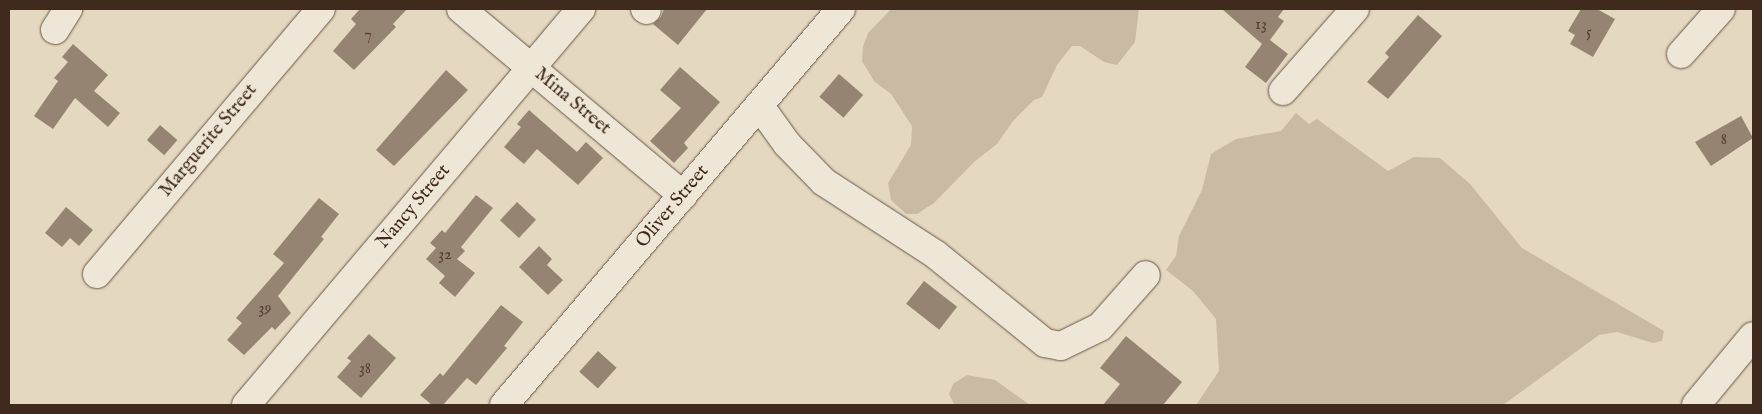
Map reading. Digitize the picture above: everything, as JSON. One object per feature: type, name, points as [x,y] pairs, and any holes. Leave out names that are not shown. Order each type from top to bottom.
[{"type":"street","name":"Marguerite Street","points":[[97,274],[321,9]]},
{"type":"street","name":"Mina Street","points":[[461,9],[683,195]]},
{"type":"street","name":"Nancy Street","points":[[246,405],[582,9]]},
{"type":"street","name":"Oliver Street","points":[[504,405],[841,9]]},
{"type":"street","points":[[1283,92],[1355,9]]},
{"type":"street","points":[[1681,54],[1721,9]]},
{"type":"street","points":[[759,105],[788,144],[824,182],[935,254],[1045,343],[1061,346],[1100,327],[1146,275]]},
{"type":"street","points":[[1696,405],[1753,336]]},
{"type":"shaded area","points":[[891,9],[1139,9],[1135,42],[1117,65],[1104,62],[1080,46],[1072,46],[1057,65],[1042,97],[1034,100],[1013,121],[997,144],[974,162],[934,203],[917,214],[906,214],[891,200],[888,183],[911,145],[912,126],[891,94],[874,81],[862,61],[863,46],[868,33]]},
{"type":"shaded area","points":[[1296,113],[1309,124],[1317,119],[1388,171],[1414,157],[1440,158],[1470,184],[1522,248],[1664,331],[1662,341],[1653,343],[1617,332],[1599,335],[1503,405],[1196,405],[1219,371],[1216,319],[1193,291],[1166,270],[1176,256],[1179,236],[1202,190],[1211,154],[1236,139],[1281,131]]},
{"type":"shaded area","points":[[967,375],[995,380],[1030,405],[954,404],[949,394],[953,384]]},
{"type":"building","points":[[360,9],[407,9],[393,24],[396,27],[354,70],[333,51],[356,24],[351,19]]},
{"type":"building","points":[[664,9],[707,9],[678,45],[653,24],[661,17]]},
{"type":"building","points":[[1222,9],[1284,9],[1278,17],[1284,21],[1270,40],[1288,54],[1266,83],[1245,67],[1262,44]]},
{"type":"building","points":[[1581,9],[1597,9],[1615,19],[1593,57],[1570,44],[1575,35],[1568,31]]},
{"type":"building","points":[[1418,15],[1442,36],[1388,99],[1367,82],[1389,57],[1385,53]]},
{"type":"building","points":[[73,44],[108,75],[94,91],[120,113],[108,127],[75,98],[53,129],[34,116],[58,81],[54,78],[68,62],[62,57]]},
{"type":"building","points":[[680,67],[720,102],[684,143],[688,148],[674,163],[650,141],[681,108],[660,90]]},
{"type":"building","points":[[446,70],[468,90],[394,166],[376,150]]},
{"type":"building","points":[[839,74],[863,95],[843,118],[819,97]]},
{"type":"building","points":[[529,110],[577,152],[586,142],[603,158],[578,185],[537,149],[524,164],[504,147],[521,127],[517,124]]},
{"type":"building","points":[[1741,116],[1753,138],[1711,166],[1695,142]]},
{"type":"building","points":[[160,125],[177,140],[164,155],[147,140]]},
{"type":"building","points":[[476,195],[493,208],[461,247],[465,251],[457,259],[475,273],[455,297],[439,283],[445,276],[426,259],[436,248],[430,243],[442,230],[445,233]]},
{"type":"building","points":[[319,198],[339,214],[321,237],[324,239],[278,296],[291,313],[275,330],[272,327],[244,355],[227,340],[242,323],[236,318],[284,263],[273,254]]},
{"type":"building","points":[[517,202],[536,220],[519,238],[500,220]]},
{"type":"building","points":[[66,207],[93,230],[79,246],[70,238],[62,247],[45,233]]},
{"type":"building","points":[[539,246],[552,259],[547,265],[563,280],[548,295],[519,267]]},
{"type":"building","points":[[924,281],[957,307],[939,330],[906,304]]},
{"type":"building","points":[[501,305],[523,322],[504,346],[507,348],[476,385],[467,378],[443,405],[432,405],[420,395],[440,373],[443,376]]},
{"type":"building","points":[[369,334],[396,358],[361,398],[337,377],[351,361],[347,358]]},
{"type":"building","points":[[1126,336],[1182,382],[1163,405],[1103,405],[1120,384],[1100,368]]},
{"type":"building","points":[[598,351],[617,368],[598,389],[579,372]]}]
